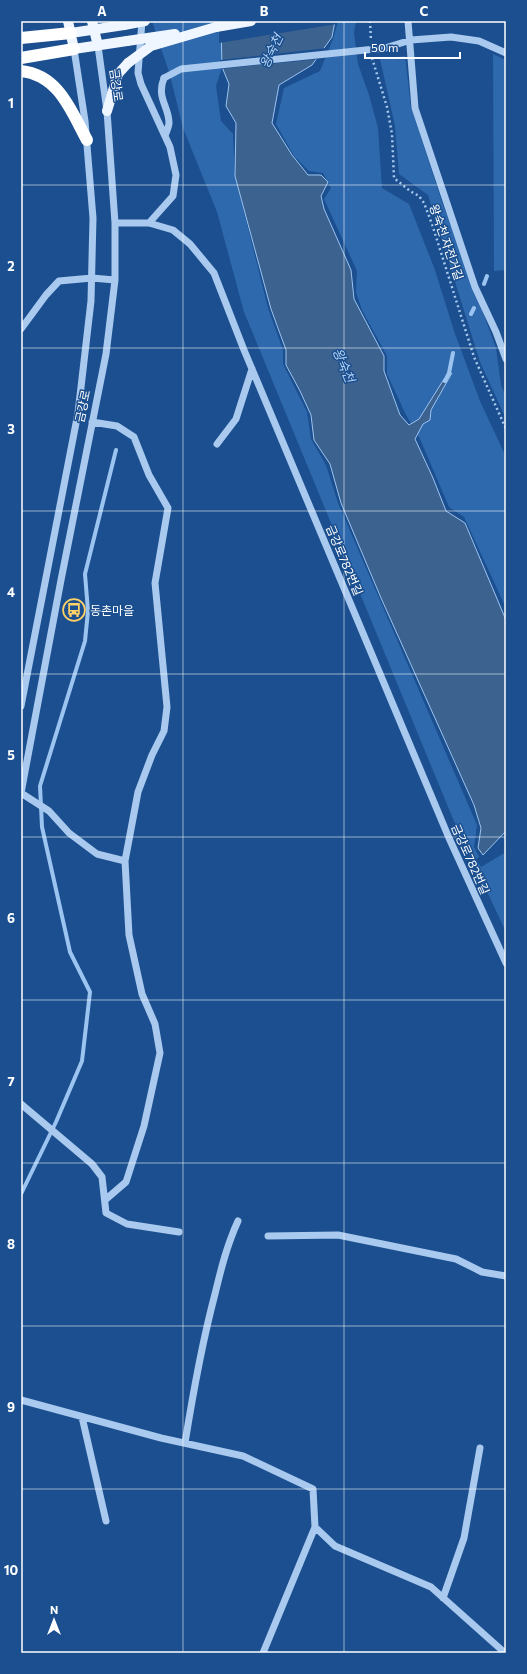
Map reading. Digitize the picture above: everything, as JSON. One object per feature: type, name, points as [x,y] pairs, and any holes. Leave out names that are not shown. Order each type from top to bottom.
[{"type":"highway","points":[[21,38],[71,33]]},
{"type":"highway","points":[[21,58],[74,49]]},
{"type":"highway","points":[[21,71],[29,72],[52,83],[65,98],[87,140]]},
{"type":"main road","name":"금강로","points":[[68,21],[74,49]]},
{"type":"main road","points":[[71,33],[93,25],[124,25],[145,21]]},
{"type":"main road","points":[[74,49],[251,21]]},
{"type":"main road","name":"금강로","points":[[93,25],[98,46]]},
{"type":"main road","points":[[107,110],[118,74],[128,63],[151,46],[216,27]]},
{"type":"street","points":[[142,21],[138,73],[141,84],[170,147],[176,175],[173,196],[149,223]]},
{"type":"street","points":[[408,21],[411,40],[415,108],[475,286],[496,332],[506,359]]},
{"type":"street","points":[[165,136],[170,124],[162,97],[161,87],[164,78],[181,68],[385,48],[411,40],[450,37],[479,41],[506,53]]},
{"type":"street","name":"금강로","points":[[21,793],[24,766],[106,354],[115,280],[115,223],[107,110],[98,46]]},
{"type":"street","name":"금강로","points":[[21,706],[78,412],[91,301],[93,218],[87,140],[74,49]]},
{"type":"street","name":"금강로782번길","points":[[115,223],[149,223],[173,230],[190,244],[214,273],[252,369],[449,838],[506,963]]},
{"type":"street","points":[[21,329],[46,295],[59,281],[92,278],[115,280]]},
{"type":"street","points":[[217,444],[236,419],[252,369]]},
{"type":"street","points":[[92,422],[117,426],[134,437],[149,475],[168,508],[155,583],[167,707],[164,731],[152,755],[138,792],[125,861],[129,935],[142,994],[155,1024],[160,1053],[144,1126],[126,1182],[105,1200]]},
{"type":"street","points":[[21,793],[49,811],[69,832],[97,854],[125,861]]},
{"type":"street","points":[[21,1104],[60,1135],[92,1164],[102,1176],[106,1213],[127,1224],[180,1232]]},
{"type":"street","points":[[185,1444],[194,1386],[208,1321],[228,1243],[238,1222]]},
{"type":"street","points":[[268,1236],[338,1235],[456,1259],[482,1272],[506,1276]]},
{"type":"street","points":[[21,1400],[185,1444],[243,1456],[313,1489],[315,1527],[262,1653]]},
{"type":"street","points":[[82,1417],[106,1521]]},
{"type":"street","points":[[444,1598],[464,1538],[480,1448]]},
{"type":"street","points":[[315,1527],[335,1546],[430,1587],[505,1653]]},
{"type":"path","points":[[370,21],[371,45]]},
{"type":"path","name":"왕숙천 자전거길","points":[[372,52],[389,114],[392,134],[394,178],[420,196],[424,203],[474,357],[506,429]]},
{"type":"shaded area","points":[[152,21],[218,21],[221,26],[222,67],[216,86],[221,121],[233,134],[235,176],[268,308],[283,350],[283,364],[307,412],[311,439],[326,465],[338,503],[477,825],[474,847],[479,857],[476,859],[481,867],[506,852],[506,932],[453,819],[244,312],[217,212],[183,128],[170,75]]},
{"type":"shaded area","points":[[338,21],[356,21],[354,33],[358,64],[369,95],[378,128],[382,188],[409,204],[435,270],[454,331],[480,401],[506,457],[506,608],[464,517],[449,507],[420,439],[406,415],[387,374],[387,356],[362,310],[356,292],[357,271],[324,199],[331,188],[323,173],[309,171],[294,156],[276,124],[284,88],[320,71],[333,39]]},
{"type":"shaded area","points":[[493,54],[506,60],[506,270],[494,271]]},
{"type":"shaded area","points":[[405,56],[411,107],[441,199],[496,348],[501,385],[506,396],[506,419],[480,362],[428,195],[399,174],[395,126],[380,59]]},
{"type":"water","name":"왕숙천","points":[[335,21],[332,37],[312,65],[279,85],[272,123],[292,155],[308,175],[321,175],[328,182],[321,196],[324,209],[351,270],[354,299],[384,356],[384,371],[400,415],[409,425],[419,419],[444,379],[452,373],[431,410],[430,420],[423,424],[415,439],[446,511],[465,523],[506,620],[506,831],[483,855],[478,848],[481,828],[474,805],[381,598],[341,503],[330,464],[314,440],[311,415],[286,365],[286,350],[271,309],[235,176],[236,123],[226,106],[229,84],[222,67],[221,26],[235,29],[278,30]]},
{"type":"pier","points":[[216,21],[232,21],[237,28],[269,29],[273,21],[337,21],[337,24],[219,43],[219,26]]},
{"type":"pier","points":[[326,48],[319,59],[220,69],[220,60]]},
{"type":"waterway","points":[[484,284],[487,276]]},
{"type":"waterway","points":[[471,314],[474,308]]},
{"type":"waterway","points":[[445,381],[449,373],[453,353]]},
{"type":"waterway","points":[[21,1194],[56,1122],[82,1061],[90,992],[70,952],[42,827],[40,786],[85,641],[88,611],[85,574],[116,450]]},
{"type":"place","name":"동촌마을","points":[[74,610]]}]
